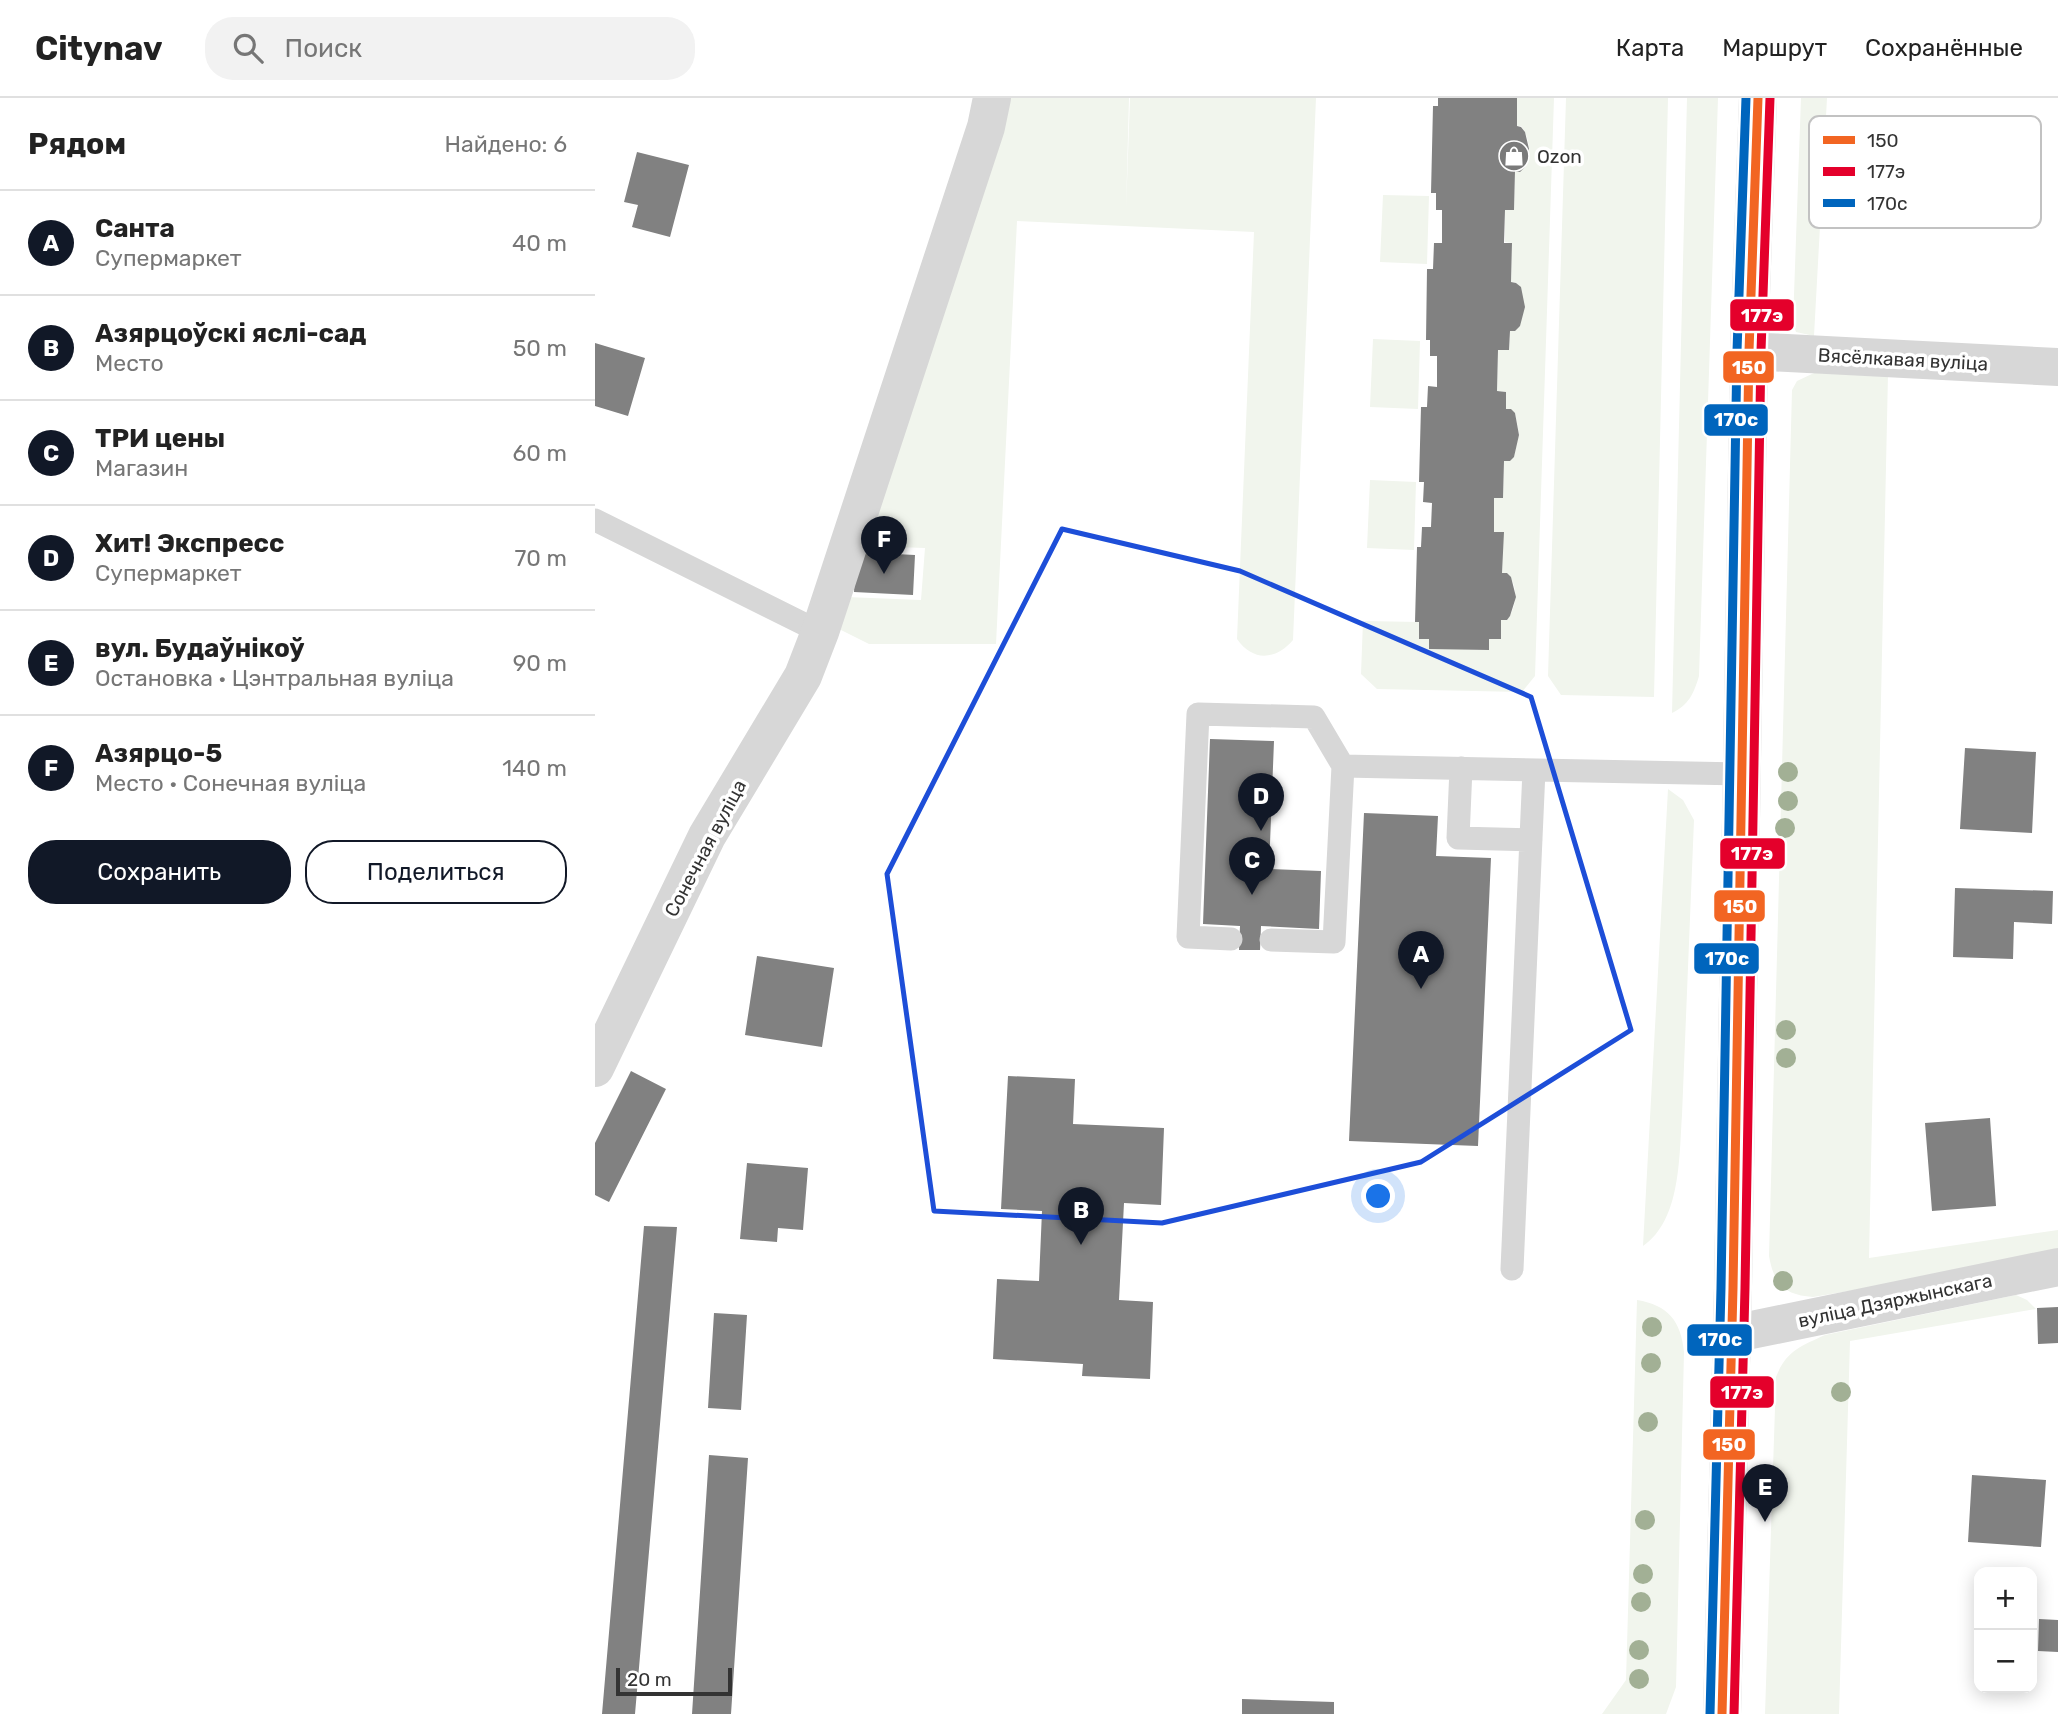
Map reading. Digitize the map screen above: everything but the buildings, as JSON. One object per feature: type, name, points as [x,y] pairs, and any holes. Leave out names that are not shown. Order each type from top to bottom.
[{"type":"main road","points":[[1722,1714],[1732,1334],[1749,351],[1758,98]]},
{"type":"street","name":"Сонечная вуліца","points":[[595,1068],[707,836],[803,676],[820,632],[986,127],[992,98]]},
{"type":"street","name":"Вясёлкавая вуліца","points":[[1749,351],[2058,367]]},
{"type":"street","name":"вуліца Дзяржынскага","points":[[1732,1334],[2058,1267]]},
{"type":"lane","points":[[595,520],[820,632]]},
{"type":"lane","points":[[1231,939],[1188,937],[1198,714],[1314,718],[1343,766],[1334,942],[1271,940]]},
{"type":"lane","points":[[1343,766],[1742,774]]},
{"type":"lane","points":[[1461,768],[1458,838],[1531,840]]},
{"type":"lane","points":[[1512,1269],[1534,770]]},
{"type":"highlighted area","points":[[1062,529],[1240,571],[1531,697],[1631,1030],[1421,1162],[1162,1223],[934,1211],[887,874]]},
{"type":"shaded area","points":[[1008,98],[1129,98],[1126,211],[1130,98],[1316,98],[1293,640],[1279,652],[1257,655],[1237,639],[1254,232],[1017,221],[996,644],[869,644],[833,626],[846,597],[921,600],[925,548],[864,546]]},
{"type":"shaded area","points":[[1517,98],[1554,98],[1535,676],[1522,692],[1377,689],[1361,674],[1363,621],[1419,622],[1429,638],[1429,648],[1489,650],[1489,639],[1501,639],[1501,620],[1507,620],[1515,603],[1511,578],[1507,573],[1502,573],[1503,533],[1493,532],[1494,498],[1503,497],[1504,460],[1514,457],[1519,434],[1515,413],[1506,409],[1506,392],[1497,391],[1498,350],[1509,350],[1510,330],[1520,287],[1511,282],[1512,243],[1505,242],[1505,210],[1514,210],[1515,171],[1520,171],[1524,166],[1529,149],[1524,131],[1521,126],[1517,126]]},
{"type":"shaded area","points":[[1566,98],[1668,98],[1654,697],[1561,695],[1548,676]]},
{"type":"shaded area","points":[[1687,98],[1718,98],[1699,676],[1690,698],[1672,713]]},
{"type":"shaded area","points":[[1801,98],[1827,98],[1826,116],[1809,116],[1809,228],[1820,228],[1814,336],[1796,332],[1793,323]]},
{"type":"shaded area","points":[[1383,195],[1429,196],[1427,264],[1380,262]]},
{"type":"shaded area","points":[[1373,339],[1420,341],[1418,409],[1370,407]]},
{"type":"shaded area","points":[[1814,373],[1888,374],[1869,1258],[2058,1230],[2058,1256],[1813,1297],[1795,1294],[1782,1286],[1777,1281],[1769,1256],[1792,390],[1797,381]]},
{"type":"shaded area","points":[[1370,480],[1416,482],[1414,550],[1367,548]]},
{"type":"shaded area","points":[[1668,789],[1683,800],[1694,820],[1682,1115],[1676,1186],[1671,1204],[1655,1235],[1643,1246]]},
{"type":"shaded area","points":[[2016,1295],[2027,1300],[2036,1309],[1850,1341],[1839,1714],[1765,1714],[1776,1377],[1780,1368],[1795,1350],[1825,1335]]},
{"type":"shaded area","points":[[1637,1300],[1657,1306],[1671,1316],[1680,1332],[1684,1352],[1676,1687],[1666,1714],[1602,1714],[1626,1680]]},
{"type":"transit line","name":"170с","points":[[1710,1714],[1721,1288],[1737,351],[1746,98]]},
{"type":"transit line","name":"150","points":[[1722,1714],[1733,1288],[1749,351],[1758,98]]},
{"type":"transit line","name":"177э","points":[[1734,1714],[1745,1288],[1761,351],[1770,98]]},
{"type":"place","name":"Ozon","points":[[1514,156]]},
{"type":"place","name":"Азярцо-5","points":[[884,574]]},
{"type":"place","name":"Хит! Экспресс","points":[[1261,831]]},
{"type":"place","name":"ТРИ цены","points":[[1252,895]]},
{"type":"place","name":"Санта","points":[[1421,989]]},
{"type":"place","name":"Азярцоўскі яслі-сад","points":[[1081,1245]]},
{"type":"place","name":"вул. Будаўнікоў","points":[[1765,1522]]}]
